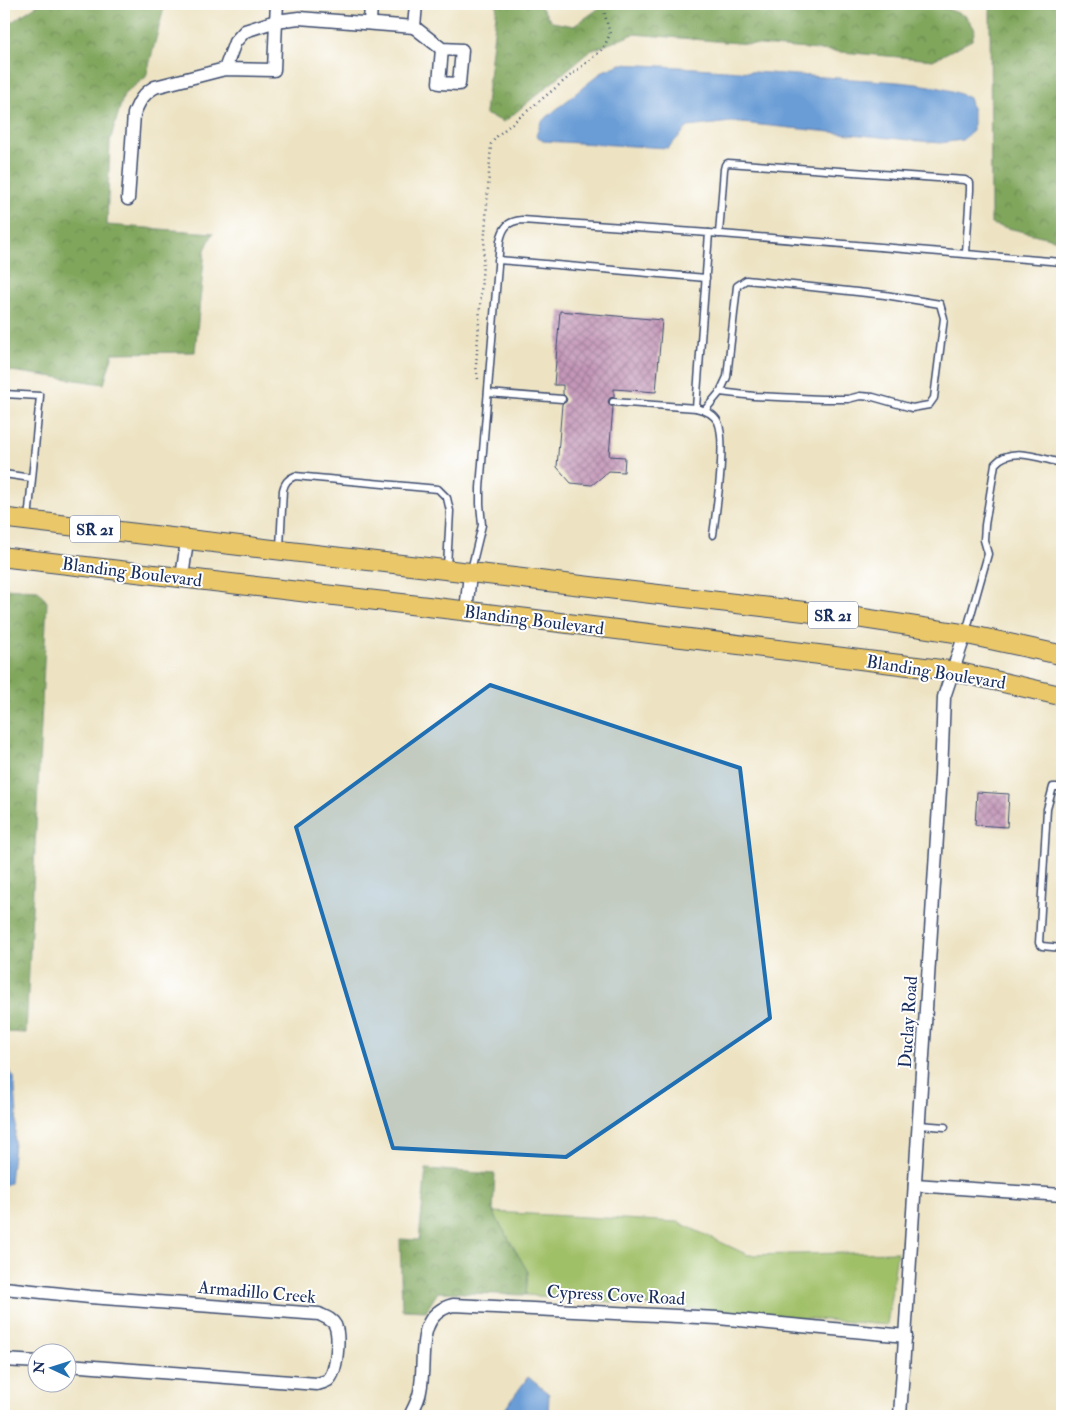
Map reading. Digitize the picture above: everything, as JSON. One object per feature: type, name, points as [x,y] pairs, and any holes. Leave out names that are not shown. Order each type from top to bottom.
[{"type":"main road","name":"SR 21","points":[[4,518],[470,574],[860,618],[965,634],[1062,655]]},
{"type":"main road","name":"Blanding Boulevard","points":[[4,557],[466,611],[952,671],[1062,696]]},
{"type":"street","points":[[128,199],[134,114],[138,102],[145,93],[155,87],[225,69],[274,70],[277,4]]},
{"type":"street","points":[[370,23],[371,4]]},
{"type":"street","points":[[414,27],[416,4]]},
{"type":"street","points":[[225,69],[235,42],[245,31],[276,21],[299,18],[414,27],[442,49]]},
{"type":"street","points":[[182,578],[187,540]]},
{"type":"street","points":[[466,611],[470,574]]},
{"type":"street","name":"Duclay Road","points":[[900,1416],[944,697],[965,634]]},
{"type":"street","points":[[915,1185],[1062,1194]]},
{"type":"street","name":"Armadillo Creek","points":[[4,1288],[319,1314],[328,1318],[334,1324],[337,1334],[335,1370],[328,1380],[316,1384],[78,1366]]},
{"type":"street","name":"Cypress Cove Road","points":[[410,1416],[420,1391],[425,1332],[429,1320],[434,1313],[443,1307],[453,1305],[718,1318],[906,1336]]},
{"type":"street","points":[[4,1360],[28,1361]]},
{"type":"lane","points":[[719,234],[724,169],[728,163],[965,180],[970,183],[966,254]]},
{"type":"lane","points":[[470,574],[482,525],[480,496],[500,241],[504,228],[514,221],[709,233],[1062,262]]},
{"type":"lane","points":[[696,408],[709,233]]},
{"type":"lane","points":[[498,260],[706,278]]},
{"type":"lane","points":[[705,410],[720,392],[727,377],[737,286],[746,280],[885,295],[940,304],[944,318],[934,398],[929,405],[912,408],[873,397],[860,396],[848,399],[821,399],[754,396],[720,392]]},
{"type":"lane","points":[[488,392],[562,398]]},
{"type":"lane","points":[[4,394],[40,396],[28,521]]},
{"type":"lane","points":[[613,402],[696,408],[705,410],[718,420],[722,438],[713,535]]},
{"type":"lane","points":[[965,634],[988,554],[984,540],[985,525],[995,464],[1001,457],[1010,454],[1062,464]]},
{"type":"lane","points":[[4,474],[31,480]]},
{"type":"lane","points":[[280,551],[283,490],[285,483],[295,476],[438,489],[447,498],[450,511],[446,571]]},
{"type":"lane","points":[[1062,786],[1052,787],[1050,795],[1039,943],[1042,946],[1062,948]]},
{"type":"lane","points":[[919,1125],[945,1127]]},
{"type":"path","points":[[488,392],[478,381],[476,366],[490,148],[498,136],[603,48],[610,34],[602,4]]},
{"type":"highlighted area","points":[[490,685],[740,768],[770,1018],[566,1157],[393,1148],[296,827]]},
{"type":"green space","points":[[39,4],[165,4],[146,77],[124,94],[110,141],[107,225],[213,233],[205,250],[195,352],[113,353],[104,384],[4,370],[4,27]]},
{"type":"green space","points":[[497,4],[539,4],[552,22],[574,26],[605,4],[934,4],[966,16],[975,29],[972,40],[933,60],[634,34],[590,51],[504,122],[485,114]]},
{"type":"green space","points":[[990,4],[1062,4],[1062,241],[991,224]]},
{"type":"green space","points":[[4,588],[38,590],[47,602],[26,1033],[4,1032]]},
{"type":"green space","points":[[426,1169],[495,1174],[493,1212],[528,1272],[526,1295],[438,1292],[426,1311],[402,1310],[400,1239],[419,1240]]},
{"type":"green space","points":[[493,1212],[678,1222],[748,1255],[897,1252],[887,1325],[526,1295],[528,1272]]},
{"type":"water","points":[[621,64],[887,81],[941,88],[969,98],[973,111],[973,131],[962,140],[940,143],[731,122],[688,127],[668,148],[543,141],[536,136],[541,122],[603,71]]},
{"type":"water","points":[[4,1064],[14,1077],[17,1113],[10,1183],[4,1185]]},
{"type":"water","points":[[528,1377],[549,1394],[548,1416],[500,1416]]},
{"type":"building","points":[[560,311],[662,320],[656,392],[614,389],[614,397],[608,401],[609,405],[613,407],[609,456],[625,457],[624,472],[609,471],[592,485],[571,483],[557,467],[562,404],[567,399],[563,394],[563,385],[554,385]]},
{"type":"building","points":[[977,792],[1009,794],[1007,827],[975,825]]}]
